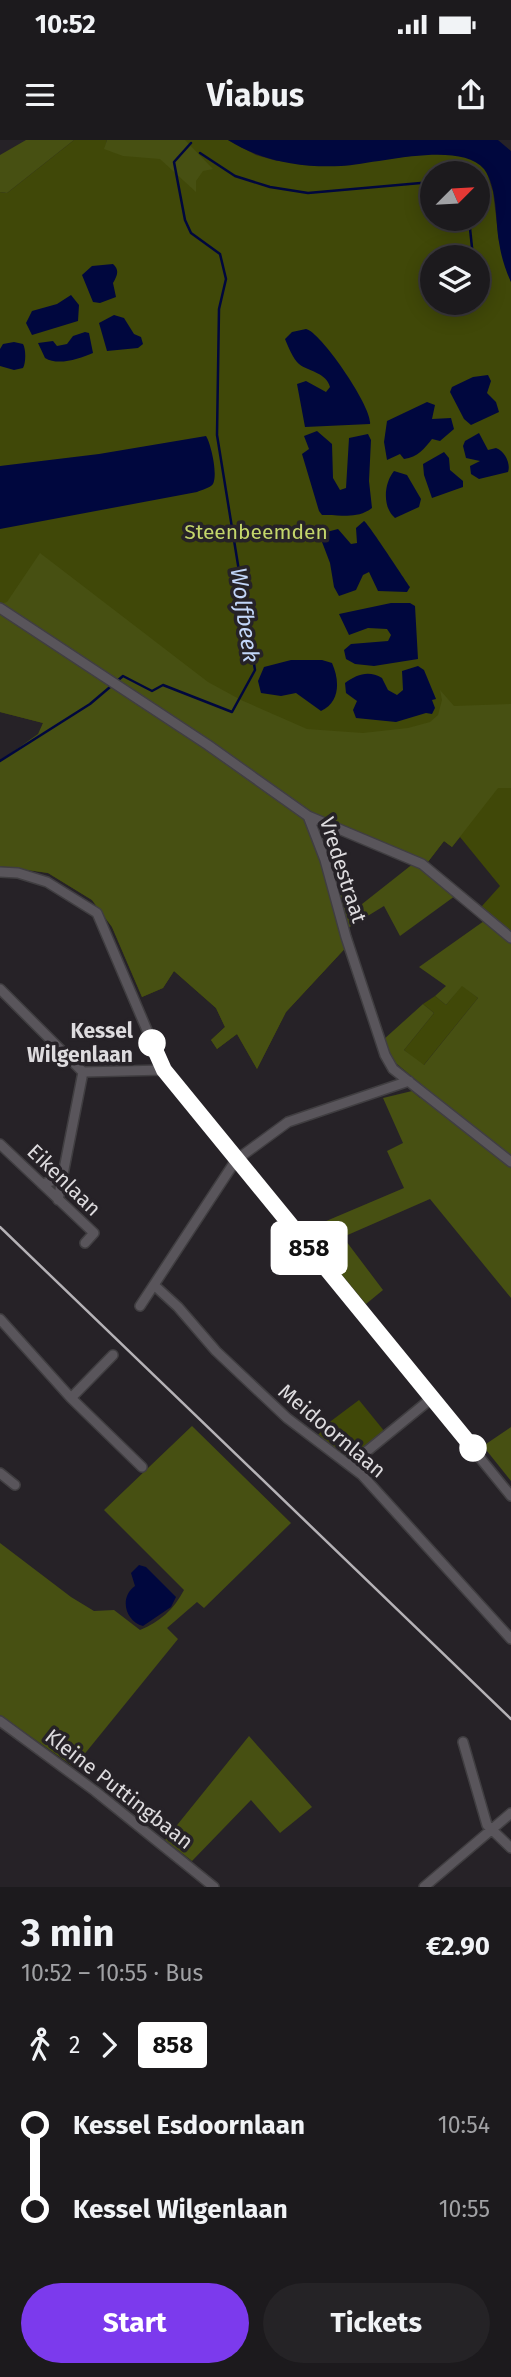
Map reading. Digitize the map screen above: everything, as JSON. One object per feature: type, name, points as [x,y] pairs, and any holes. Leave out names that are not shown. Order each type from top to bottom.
[{"type":"street","name":"Vredestraat","points":[[0,608],[308,816],[325,860],[385,1055],[399,1074],[511,1162]]},
{"type":"street","points":[[308,816],[422,864],[511,938]]},
{"type":"street","points":[[0,872],[18,873],[41,880],[97,913],[164,1070],[511,1496]]},
{"type":"street","points":[[0,989],[83,1072],[164,1070]]},
{"type":"street","points":[[58,1200],[83,1072]]},
{"type":"street","points":[[390,1087],[399,1074]]},
{"type":"street","points":[[140,1306],[236,1160],[288,1122],[409,1082]]},
{"type":"street","name":"Eikenlaan","points":[[0,1144],[94,1233],[85,1243]]},
{"type":"street","points":[[42,1184],[62,1178]]},
{"type":"street","name":"Meidoornlaan","points":[[154,1285],[178,1307],[216,1351],[287,1418],[350,1465],[511,1639]]},
{"type":"street","points":[[0,1319],[71,1398],[142,1467]]},
{"type":"street","points":[[71,1398],[113,1355]]},
{"type":"street","points":[[350,1465],[432,1398]]},
{"type":"street","points":[[0,1473],[15,1485]]},
{"type":"street","name":"Kleine Puttingbaan","points":[[0,1721],[85,1783],[214,1887]]},
{"type":"street","points":[[463,1742],[483,1815],[491,1831],[511,1848]]},
{"type":"street","points":[[424,1887],[511,1813]]},
{"type":"green space","points":[[26,140],[74,140],[7,193],[0,192],[0,155]]},
{"type":"green space","name":"Steenbeemden","points":[[74,140],[107,140],[105,149],[183,140],[228,140],[256,155],[277,161],[384,159],[457,153],[473,157],[477,161],[420,161],[420,231],[490,231],[490,183],[493,192],[499,241],[511,282],[511,944],[484,921],[482,906],[500,886],[460,837],[452,847],[444,841],[424,867],[314,815],[319,836],[324,841],[351,942],[286,1012],[257,1069],[237,1034],[217,1049],[211,1040],[225,1027],[216,1008],[174,971],[163,988],[142,997],[112,927],[92,900],[48,873],[0,866],[43,723],[0,712],[0,192],[7,193]]},
{"type":"green space","points":[[107,140],[185,140],[213,169],[203,171],[196,181],[196,192],[160,159],[123,156],[104,149]]},
{"type":"green space","points":[[40,553],[208,682],[241,700],[307,729],[363,733],[408,728],[430,722],[438,715],[442,700],[440,690],[454,706],[511,704],[511,788],[498,788],[452,847],[444,841],[424,867],[455,896],[400,936],[384,906],[348,928],[351,942],[286,1012],[257,1069],[237,1034],[217,1049],[211,1040],[225,1027],[216,1008],[174,971],[163,988],[142,997],[112,927],[92,900],[48,873],[0,866],[0,761],[38,734],[43,723],[0,712],[0,604],[7,602]],"holes":[[[314,815],[414,863],[357,908],[350,893],[339,896]]]},
{"type":"green space","points":[[484,921],[511,944],[511,1298],[430,1199],[343,1237],[383,1290],[366,1304],[305,1230],[404,1188],[387,1151],[403,1143],[383,1098],[412,1091],[420,1098],[427,1089],[392,1060],[383,1040],[423,1004],[434,1013],[404,1050],[424,1065],[478,998],[462,986],[446,1005],[435,996],[446,986],[419,967]]},
{"type":"green space","points":[[462,985],[478,998],[423,1066],[404,1050],[434,1013],[423,1004],[435,996],[446,1005]]},
{"type":"green space","points":[[359,1400],[385,1432],[349,1460],[317,1436],[331,1421]]},
{"type":"green space","points":[[192,1426],[291,1523],[204,1608],[197,1602],[167,1628],[178,1639],[74,1767],[0,1715],[0,1543],[71,1597],[94,1611],[114,1610],[140,1630],[154,1623],[171,1609],[184,1590],[104,1510]]},
{"type":"green space","points":[[511,1427],[511,1481],[483,1446]]},
{"type":"green space","points":[[249,1736],[312,1807],[280,1833],[251,1800],[192,1861],[165,1840]]},
{"type":"shaded area","points":[[228,140],[498,140],[511,151],[511,282],[500,247],[490,181],[490,161],[437,155],[341,166],[312,166],[282,162]]},
{"type":"shaded area","points":[[113,264],[117,271],[113,283],[116,297],[100,303],[93,302],[82,275],[92,266]]},
{"type":"shaded area","points":[[71,295],[79,305],[78,321],[32,335],[26,323],[32,311],[57,304]]},
{"type":"shaded area","points":[[114,315],[124,318],[134,334],[141,337],[143,344],[138,348],[107,351],[99,323]]},
{"type":"shaded area","points":[[306,329],[322,342],[355,387],[369,415],[370,424],[305,427],[297,384],[306,381],[326,392],[330,387],[325,378],[297,362],[285,339],[292,332]]},
{"type":"shaded area","points":[[89,333],[93,353],[75,359],[62,362],[45,358],[38,343],[53,341],[57,346],[67,344],[73,336]]},
{"type":"shaded area","points":[[3,344],[23,344],[25,363],[23,368],[14,370],[0,366],[0,349]]},
{"type":"shaded area","points":[[488,375],[491,381],[487,393],[496,402],[499,412],[471,425],[464,419],[450,392],[452,387],[473,377]]},
{"type":"shaded area","points":[[427,402],[435,405],[432,419],[451,418],[454,429],[440,441],[432,439],[413,456],[404,459],[400,454],[387,460],[384,442],[387,421]]},
{"type":"shaded area","points":[[317,431],[332,444],[333,478],[340,490],[346,488],[349,438],[368,434],[371,440],[369,481],[372,508],[366,512],[348,516],[322,515],[319,511],[302,454],[309,449],[304,436]]},
{"type":"shaded area","points":[[479,433],[488,450],[496,448],[505,455],[509,465],[508,472],[479,479],[471,474],[470,466],[480,461],[466,458],[463,446],[465,441]]},
{"type":"shaded area","points":[[206,436],[215,473],[213,484],[208,488],[0,529],[0,466],[99,454]]},
{"type":"shaded area","points":[[444,452],[449,458],[450,470],[463,481],[463,487],[432,498],[423,464]]},
{"type":"shaded area","points":[[394,471],[407,475],[421,499],[419,507],[395,518],[386,501],[388,482]]},
{"type":"shaded area","points":[[364,521],[410,587],[407,592],[378,591],[369,572],[363,575],[356,590],[339,596],[319,534],[338,529],[351,544],[357,543],[356,528]]},
{"type":"shaded area","points":[[391,603],[410,603],[415,606],[418,659],[374,666],[355,664],[346,659],[344,650],[351,644],[388,641],[391,635],[387,629],[368,628],[349,635],[339,614]]},
{"type":"shaded area","points":[[291,660],[322,660],[332,663],[337,690],[327,707],[321,711],[296,693],[281,696],[261,693],[258,681],[264,667]]},
{"type":"shaded area","points":[[418,666],[424,670],[436,699],[432,700],[435,708],[432,714],[426,713],[396,722],[356,718],[353,710],[357,701],[346,693],[345,683],[359,675],[372,674],[382,678],[388,690],[397,695],[403,690],[402,671]]},
{"type":"shaded area","points":[[139,1565],[146,1567],[176,1597],[171,1607],[143,1626],[132,1619],[126,1608],[127,1596],[135,1586],[131,1573]]},
{"type":"waterway","name":"Wolfbeek","points":[[0,761],[90,704],[123,676],[152,691],[163,685],[232,712],[255,670],[217,435],[219,309],[226,279],[220,254],[191,233],[185,220],[174,162],[191,143]]},
{"type":"waterway","points":[[200,153],[235,176],[270,187],[308,193],[420,183]]},
{"type":"waterway","points":[[470,231],[472,245]]},
{"type":"railway","points":[[0,1227],[511,1719]]},
{"type":"bus line","name":"858","points":[[152,1043],[164,1070],[473,1448]]},
{"type":"place","name":"Kessel Wilgenlaan","points":[[152,1043]]}]
